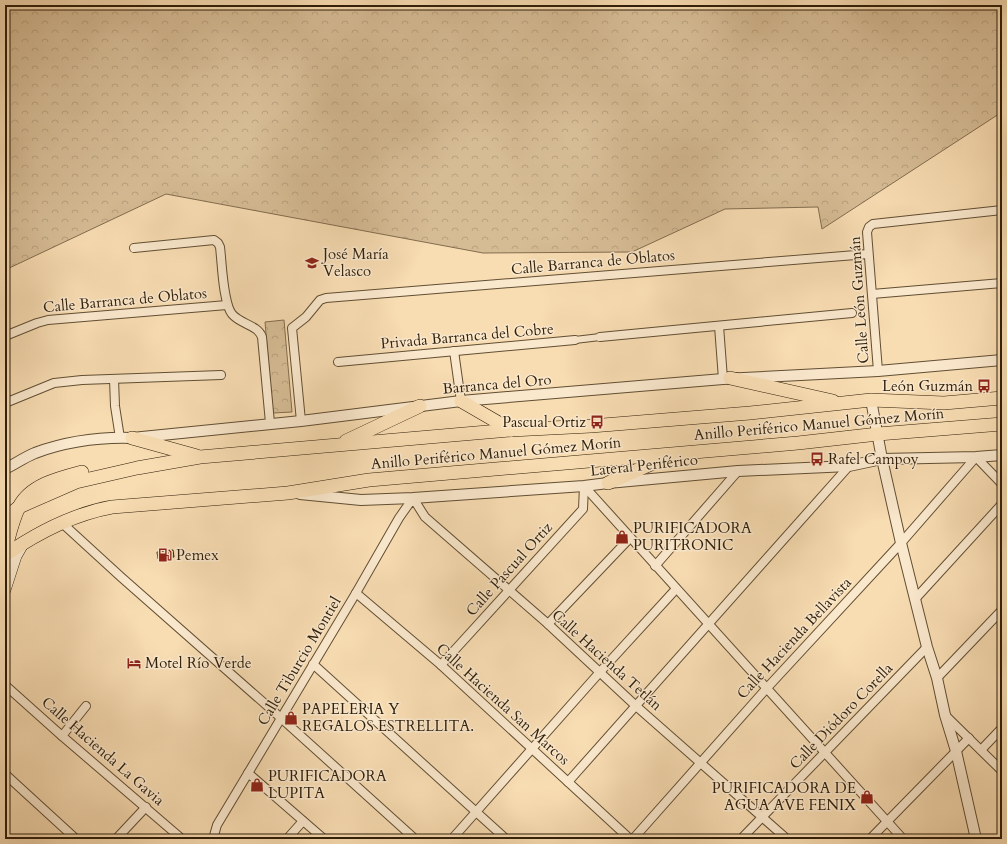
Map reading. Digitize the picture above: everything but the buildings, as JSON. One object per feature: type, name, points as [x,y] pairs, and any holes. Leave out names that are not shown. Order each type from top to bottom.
[{"type":"highway","points":[[727,378],[844,403]]},
{"type":"highway","name":"Anillo Periférico Manuel Gómez Morín","points":[[5,518],[19,507],[76,482],[137,468],[200,457],[511,430],[591,426],[871,400],[944,403],[1002,398]]},
{"type":"highway","points":[[461,401],[511,430]]},
{"type":"highway","points":[[338,445],[420,406]]},
{"type":"highway","name":"Anillo Periférico Manuel Gómez Morín","points":[[5,556],[34,536],[62,523],[93,511],[112,507],[288,493],[369,480],[1002,424]]},
{"type":"highway","points":[[126,438],[200,457]]},
{"type":"highway","points":[[608,483],[678,453]]},
{"type":"highway","points":[[5,551],[19,507]]},
{"type":"main road","points":[[5,590],[16,556],[24,542]]},
{"type":"street","name":"Calle León Guzmán","points":[[878,371],[868,254],[867,232],[869,227],[873,224],[1002,210]]},
{"type":"street","points":[[134,248],[214,240],[218,243],[220,247],[227,305],[232,314],[241,322],[260,332],[262,336],[270,423]]},
{"type":"street","name":"Calle Barranca de Oblatos","points":[[301,421],[292,328],[306,317],[320,300],[326,298],[868,254]]},
{"type":"street","points":[[872,294],[1002,283]]},
{"type":"street","name":"Calle Barranca de Oblatos","points":[[5,336],[48,320],[227,305]]},
{"type":"street","points":[[600,337],[852,313]]},
{"type":"street","points":[[719,326],[727,378]]},
{"type":"street","name":"Privada Barranca del Cobre","points":[[338,362],[600,337]]},
{"type":"street","points":[[454,351],[461,401]]},
{"type":"street","name":"Barranca del Oro","points":[[126,438],[301,421],[461,401],[727,378],[878,371],[1002,360]]},
{"type":"street","points":[[5,403],[54,384],[82,380],[221,375]]},
{"type":"street","points":[[5,469],[34,454],[79,442],[126,438],[116,406],[114,378]]},
{"type":"street","points":[[871,400],[882,460],[901,543],[916,598],[927,647],[937,678],[945,715],[956,751],[976,839]]},
{"type":"street","name":"Lateral Periférico","points":[[288,493],[361,500],[413,498],[584,486],[738,471],[849,466],[882,460],[1002,455]]},
{"type":"street","points":[[976,457],[1002,484]]},
{"type":"street","name":"Calle Hacienda Bellavista","points":[[633,839],[766,689],[901,543],[976,457]]},
{"type":"street","points":[[568,782],[849,466]]},
{"type":"street","points":[[655,566],[738,471]]},
{"type":"street","points":[[584,486],[903,839]]},
{"type":"street","name":"Calle Pascual Ortiz","points":[[441,665],[583,509],[584,486]]},
{"type":"street","name":"Calle Hacienda Tetlán","points":[[413,498],[425,517],[508,591],[548,624],[636,706],[787,839]]},
{"type":"street","name":"Calle Tiburcio Montiel","points":[[213,839],[217,825],[356,593],[398,518],[413,498]]},
{"type":"street","points":[[916,598],[1002,504]]},
{"type":"street","points":[[62,523],[415,839]]},
{"type":"street","points":[[548,624],[630,538]]},
{"type":"street","points":[[452,839],[600,672],[676,589]]},
{"type":"street","name":"Calle Hacienda San Marcos","points":[[356,593],[441,665],[630,839]]},
{"type":"street","points":[[937,678],[1002,610]]},
{"type":"street","name":"Calle Diódoro Corella","points":[[740,839],[927,647]]},
{"type":"street","points":[[313,664],[506,839]]},
{"type":"street","name":"Calle Hacienda La Gavia","points":[[5,684],[62,736],[182,839]]},
{"type":"street","points":[[62,736],[86,706]]},
{"type":"street","points":[[945,715],[1002,771]]},
{"type":"street","points":[[981,750],[1002,728]]},
{"type":"street","points":[[870,839],[969,738]]},
{"type":"street","points":[[248,773],[324,839]]},
{"type":"street","points":[[5,774],[76,839]]},
{"type":"street","points":[[116,839],[146,807]]},
{"type":"street","points":[[287,839],[304,821]]},
{"type":"green space","points":[[5,5],[1002,5],[1002,112],[822,229],[818,207],[725,209],[632,252],[483,253],[166,194],[5,270]]},
{"type":"green space","points":[[284,320],[292,412],[273,413],[265,322]]},
{"type":"place","name":"José María Velasco","points":[[312,263]]},
{"type":"place","name":"León Guzmán","points":[[984,386]]},
{"type":"place","name":"Pascual Ortiz","points":[[597,422]]},
{"type":"place","name":"Rafel Campoy","points":[[817,459]]},
{"type":"place","name":"PURIFICADORA PURITRONIC","points":[[622,537]]},
{"type":"place","name":"Pemex","points":[[165,555]]},
{"type":"place","name":"Motel Río Verde","points":[[134,663]]},
{"type":"place","name":"PAPELERIA Y REGALOS ESTRELLITA.","points":[[291,718]]},
{"type":"place","name":"PURIFICADORA LUPITA","points":[[257,785]]},
{"type":"place","name":"PURIFICADORA DE AGUA AVE FENIX","points":[[867,797]]}]
